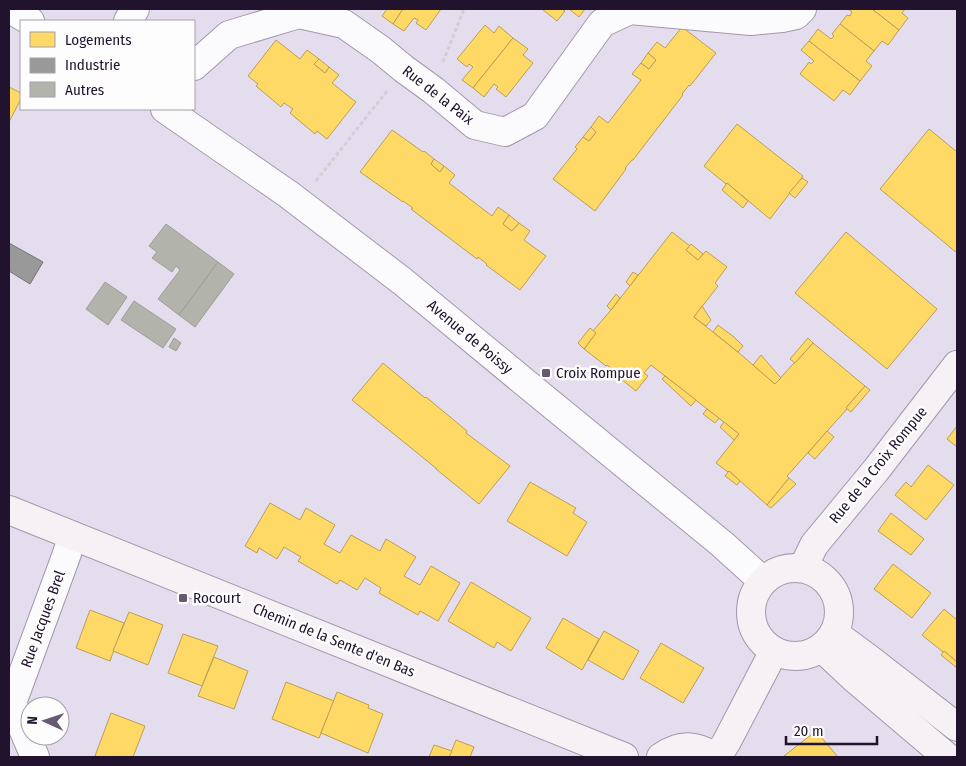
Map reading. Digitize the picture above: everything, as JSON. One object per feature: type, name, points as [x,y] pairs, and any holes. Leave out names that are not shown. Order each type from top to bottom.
[{"type":"street","points":[[10,9],[28,20]]},
{"type":"street","points":[[129,20],[135,9]]},
{"type":"street","name":"Rue de la Paix","points":[[195,65],[229,35],[299,14],[344,24],[433,90],[475,125],[505,132],[535,116],[602,23],[630,10],[751,21],[796,15],[802,9]]},
{"type":"street","name":"Avenue de Poissy","points":[[166,110],[288,194],[402,281],[722,544],[763,581]]},
{"type":"street","name":"Rue de la Croix Rompue","points":[[803,568],[814,545],[876,470],[957,365]]},
{"type":"street","name":"Chemin de la Sente d'en Bas","points":[[9,510],[624,757]]},
{"type":"street","name":"Rue Jacques Brel","points":[[35,757],[12,703],[65,560],[72,536]]},
{"type":"street","points":[[786,568],[803,568],[821,575],[832,587],[838,602],[839,618],[828,640],[810,653],[798,656],[786,655],[774,651],[762,641],[753,627],[750,612],[753,596],[760,584],[770,575],[786,568]]},
{"type":"street","points":[[828,640],[868,658],[957,727]]},
{"type":"street","points":[[828,640],[854,678],[947,757]]},
{"type":"street","points":[[661,757],[675,749],[690,746],[704,750],[717,757],[774,651]]},
{"type":"street","name":"Chemin de la Sente d'en Bas","points":[[576,739],[598,757]]},
{"type":"path","points":[[433,90],[464,9]]},
{"type":"path","points":[[312,185],[404,69]]},
{"type":"building: Logements","points":[[387,9],[403,9],[393,24],[382,16]]},
{"type":"building: Logements","points":[[403,9],[441,9],[426,30],[416,23],[418,20],[414,18],[404,31],[393,24]]},
{"type":"building: Logements","points":[[542,9],[564,9],[565,11],[557,21]]},
{"type":"building: Logements","points":[[569,9],[585,9],[579,17]]},
{"type":"building: Logements","points":[[848,9],[872,9],[899,30],[888,45],[882,41],[874,51],[840,24],[847,15],[850,16],[852,12]]},
{"type":"building: Logements","points":[[872,9],[905,9],[902,13],[908,18],[899,30]]},
{"type":"building: Logements","points":[[840,24],[874,51],[866,61],[872,66],[860,81],[809,41],[818,29],[831,39],[834,36],[832,34]]},
{"type":"building: Logements","points":[[485,25],[494,33],[499,26],[513,38],[473,88],[462,80],[473,67],[469,64],[467,67],[457,59]]},
{"type":"building: Logements","points":[[682,27],[716,53],[625,168],[595,211],[553,179],[577,149],[575,147],[583,137],[589,141],[596,132],[591,127],[599,116],[608,123],[641,80],[632,74],[641,63],[649,69],[656,60],[648,53],[657,42],[665,48]]},
{"type":"building: Logements","points":[[513,38],[528,49],[523,55],[533,63],[506,97],[496,89],[498,87],[494,84],[484,97],[473,88]]},
{"type":"building: Logements","points":[[276,40],[300,59],[307,50],[319,59],[314,64],[325,73],[329,67],[339,75],[332,83],[356,102],[327,139],[317,131],[315,134],[290,113],[293,109],[284,103],[281,107],[256,86],[258,84],[248,76]]},
{"type":"building: Logements","points":[[809,41],[860,81],[850,95],[843,90],[834,101],[800,74],[809,62],[811,64],[814,61],[801,50]]},
{"type":"building: Logements","points":[[648,53],[656,60],[649,69],[641,63]]},
{"type":"building: Logements","points":[[319,59],[329,67],[325,73],[314,64]]},
{"type":"building: Logements","points":[[9,87],[20,92],[20,101],[9,122]]},
{"type":"building: Logements","points":[[737,124],[803,176],[770,219],[704,166]]},
{"type":"building: Logements","points":[[591,127],[596,132],[589,141],[583,137]]},
{"type":"building: Logements","points":[[929,129],[957,152],[957,253],[880,189]]},
{"type":"building: Logements","points":[[392,130],[434,159],[431,164],[440,172],[444,166],[455,175],[449,183],[492,216],[498,207],[509,215],[503,224],[512,231],[519,223],[530,231],[524,240],[546,256],[520,290],[411,209],[413,208],[360,172]]},
{"type":"building: Logements","points":[[434,159],[444,166],[440,172],[431,164]]},
{"type":"building: Logements","points":[[802,178],[808,182],[795,198],[789,193]]},
{"type":"building: Logements","points":[[727,183],[748,201],[743,208],[722,190]]},
{"type":"building: Logements","points":[[509,215],[519,223],[512,231],[503,224]]},
{"type":"building: Logements","points":[[672,232],[690,246],[686,250],[698,260],[706,251],[727,267],[715,283],[718,286],[694,317],[775,384],[813,343],[865,386],[787,476],[789,478],[767,505],[729,471],[716,463],[739,434],[651,365],[644,373],[648,376],[636,391],[611,371],[613,370],[607,365],[584,349],[596,333],[593,331]]},
{"type":"building: Logements","points":[[846,232],[937,309],[887,369],[795,293]]},
{"type":"building: Logements","points":[[691,244],[703,254],[698,260],[686,250]]},
{"type":"building: Logements","points":[[633,272],[638,275],[630,286],[626,282]]},
{"type":"building: Logements","points":[[616,294],[620,298],[611,310],[607,306]]},
{"type":"building: Logements","points":[[702,306],[711,320],[706,326],[694,317]]},
{"type":"building: Logements","points":[[718,325],[743,346],[738,352],[713,332]]},
{"type":"building: Logements","points":[[590,328],[596,333],[584,349],[578,343]]},
{"type":"building: Logements","points":[[808,338],[813,343],[795,363],[790,359]]},
{"type":"building: Logements","points":[[761,355],[781,378],[775,384],[753,365]]},
{"type":"building: Logements","points":[[383,363],[467,431],[466,433],[510,466],[479,504],[352,400]]},
{"type":"building: Logements","points":[[665,376],[696,400],[691,406],[662,379]]},
{"type":"building: Logements","points":[[865,386],[870,390],[851,412],[846,408]]},
{"type":"building: Logements","points":[[707,409],[719,418],[715,423],[703,414]]},
{"type":"building: Logements","points":[[724,422],[739,434],[734,440],[720,427]]},
{"type":"building: Logements","points":[[957,426],[957,447],[947,439]]},
{"type":"building: Logements","points":[[827,431],[834,437],[815,459],[808,453]]},
{"type":"building: Logements","points":[[928,465],[954,485],[926,520],[895,495],[906,482],[911,487]]},
{"type":"building: Logements","points":[[729,471],[740,481],[737,485],[725,476]]},
{"type":"building: Logements","points":[[789,478],[796,484],[771,508],[767,505]]},
{"type":"building: Logements","points":[[530,482],[576,508],[573,513],[587,522],[567,556],[507,521]]},
{"type":"building: Logements","points":[[270,503],[300,520],[306,508],[335,525],[324,544],[340,553],[351,535],[380,551],[386,539],[416,557],[404,576],[420,585],[431,566],[460,583],[438,621],[420,611],[418,615],[379,593],[381,588],[365,578],[357,590],[340,580],[337,584],[298,561],[301,557],[284,547],[277,559],[259,548],[257,553],[245,546]]},
{"type":"building: Logements","points":[[891,513],[924,539],[911,555],[878,531]]},
{"type":"building: Logements","points":[[893,564],[931,593],[912,618],[874,589]]},
{"type":"building: Logements","points":[[471,582],[531,618],[511,651],[497,642],[494,648],[448,621]]},
{"type":"building: Logements","points":[[944,609],[957,620],[957,662],[922,635]]},
{"type":"building: Logements","points":[[90,610],[124,623],[110,661],[76,648]]},
{"type":"building: Logements","points":[[129,612],[163,625],[148,665],[113,651]]},
{"type":"building: Logements","points":[[563,618],[599,639],[582,670],[546,648]]},
{"type":"building: Logements","points":[[604,631],[639,651],[623,680],[588,660]]},
{"type":"building: Logements","points":[[183,634],[218,646],[202,686],[168,673]]},
{"type":"building: Logements","points":[[661,643],[704,668],[683,703],[640,678]]},
{"type":"building: Logements","points":[[944,651],[957,662],[957,668],[941,655]]},
{"type":"building: Logements","points":[[214,657],[248,671],[234,709],[198,696]]},
{"type":"building: Logements","points":[[286,682],[334,701],[319,738],[272,719]]},
{"type":"building: Logements","points":[[337,692],[369,705],[368,708],[383,714],[368,753],[321,733]]},
{"type":"building: Logements","points":[[111,713],[145,726],[133,757],[95,756]]},
{"type":"building: Logements","points":[[816,731],[838,757],[784,756]]},
{"type":"building: Logements","points":[[456,740],[474,747],[470,757],[449,757]]},
{"type":"building: Logements","points":[[434,745],[452,751],[449,757],[429,757]]},
{"type":"building: Industrie","points":[[9,243],[43,262],[30,284],[9,271]]},
{"type":"building: Autres","points":[[166,224],[218,262],[179,315],[158,299],[180,270],[176,266],[172,272],[152,258],[157,252],[149,246]]},
{"type":"building: Autres","points":[[218,262],[234,274],[195,327],[179,315]]},
{"type":"building: Autres","points":[[105,282],[127,297],[108,325],[86,309]]},
{"type":"building: Autres","points":[[134,301],[176,329],[163,348],[121,320]]},
{"type":"building: Autres","points":[[174,338],[181,343],[176,351],[169,347]]},
{"type":"place","name":"Croix Rompue","points":[[546,373]]},
{"type":"place","name":"Rocourt","points":[[183,598]]}]
